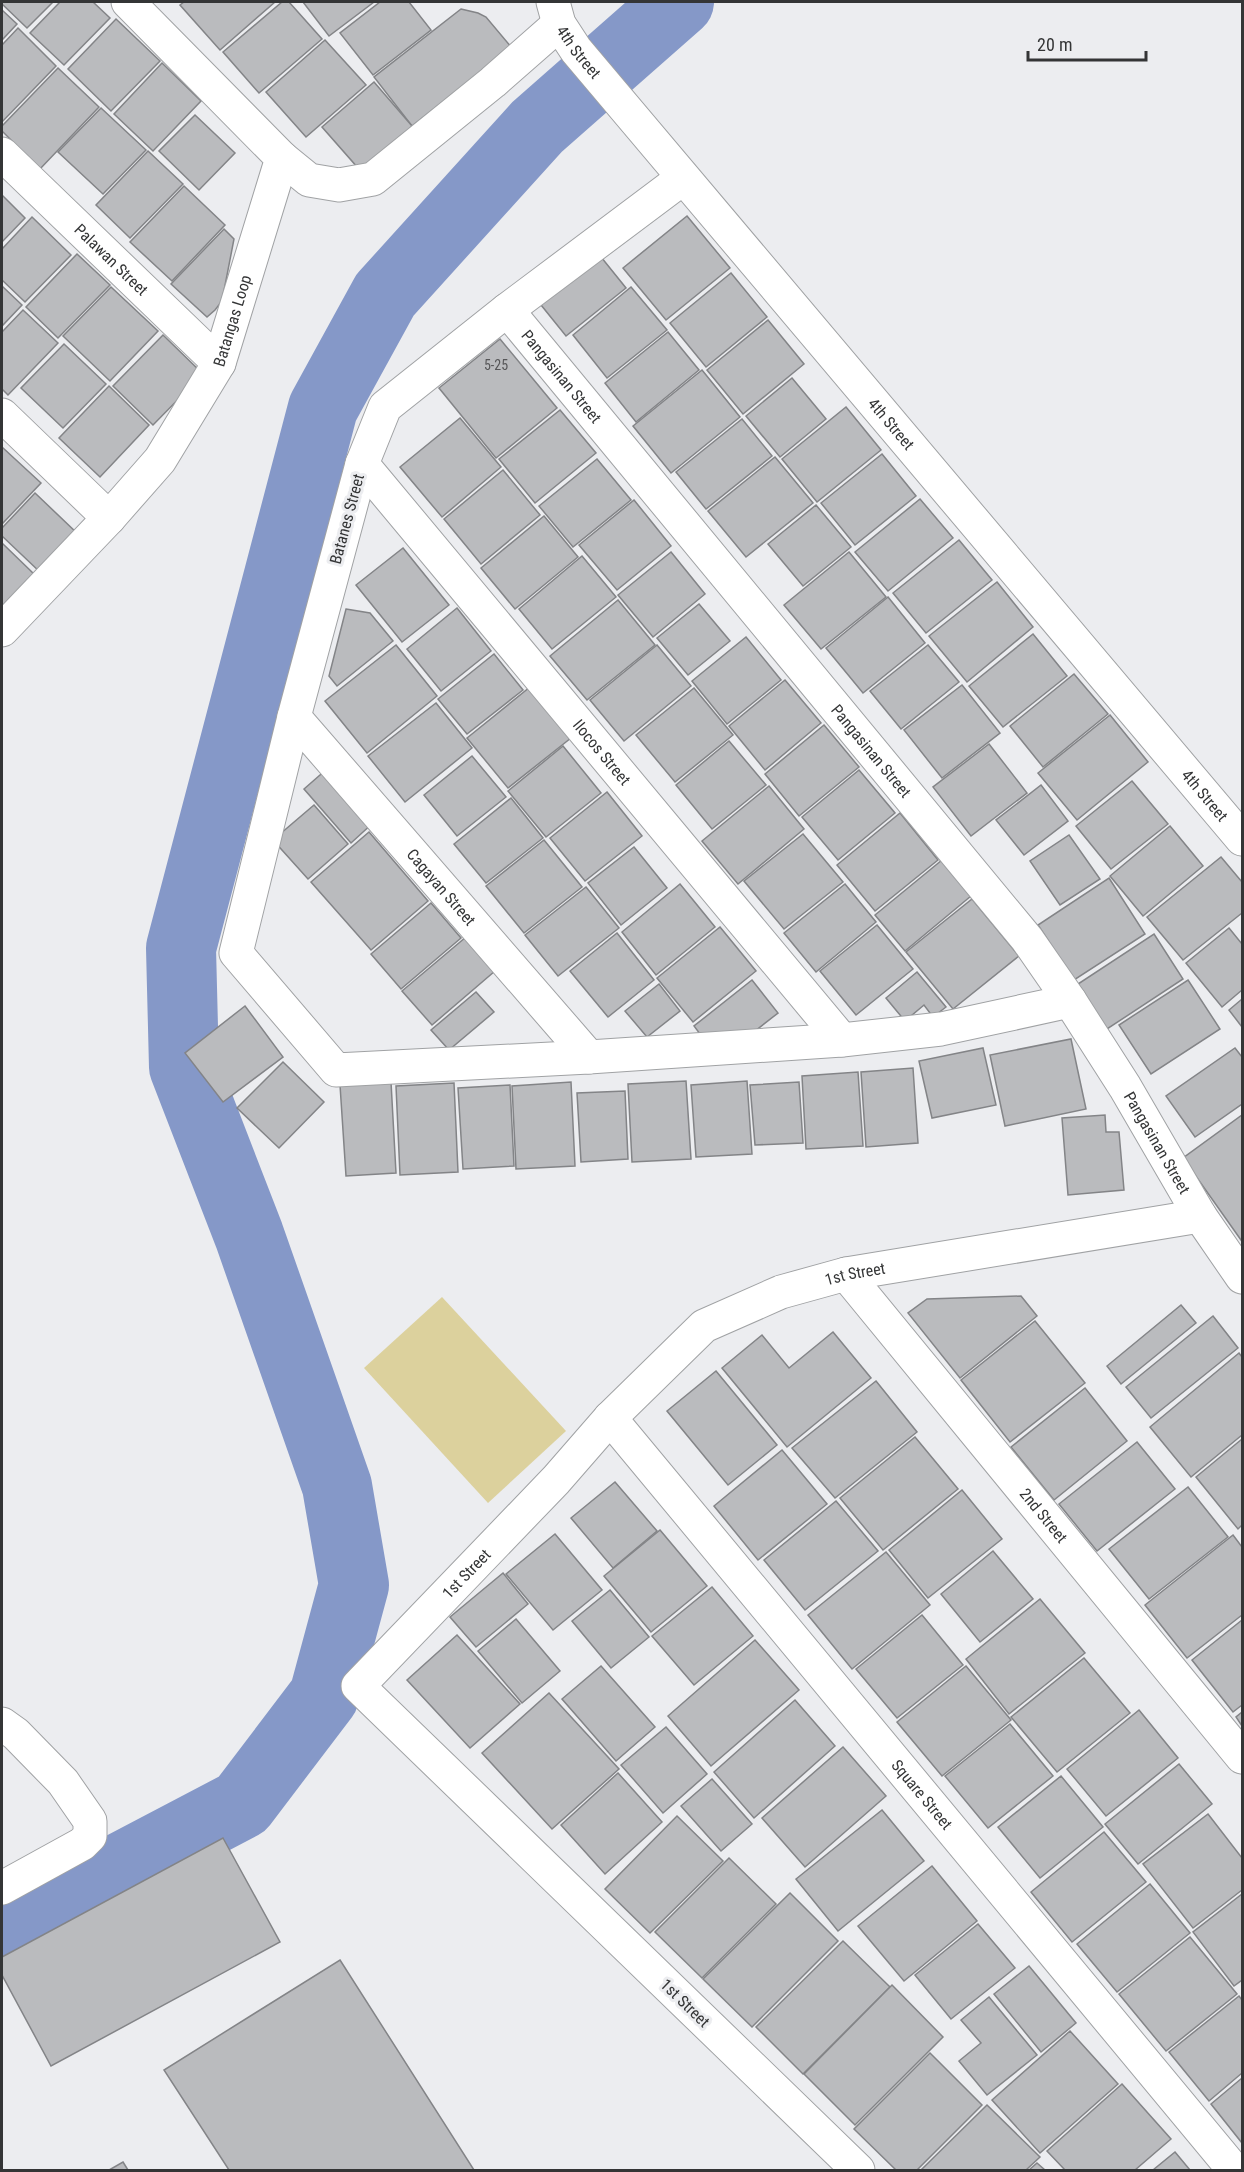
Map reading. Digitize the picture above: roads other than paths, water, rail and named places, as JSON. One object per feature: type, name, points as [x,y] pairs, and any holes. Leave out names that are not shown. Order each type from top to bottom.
[{"type":"street","points":[[128,2],[282,158],[309,180],[339,185],[373,179],[562,25]]},
{"type":"street","name":"4th Street","points":[[562,25],[677,169],[1242,839]]},
{"type":"street","name":"Palawan Street","points":[[2,154],[219,363]]},
{"type":"street","name":"Batangas Loop","points":[[2,630],[109,518],[160,460],[219,363],[282,158]]},
{"type":"street","name":"Batanes Street","points":[[589,1057],[336,1070],[236,953],[294,717],[362,464],[385,407],[507,310],[646,206],[677,169]]},
{"type":"street","name":"Pangasinan Street","points":[[507,310],[1027,939],[1125,1087],[1200,1216],[1242,1277]]},
{"type":"street","points":[[2,415],[109,518]]},
{"type":"street","name":"Ilocos Street","points":[[362,464],[842,1040]]},
{"type":"street","name":"Cagayan Street","points":[[294,717],[589,1057]]},
{"type":"street","points":[[589,1057],[842,1040],[940,1029],[1070,1001]]},
{"type":"street","name":"1st Street","points":[[858,2170],[358,1686],[555,1480],[610,1418],[704,1326],[781,1292],[846,1275],[1200,1216]]},
{"type":"street","name":"2nd Street","points":[[846,1275],[1242,1757]]},
{"type":"street","name":"Square Street","points":[[610,1418],[1234,2170]]},
{"type":"street","points":[[2,1724],[16,1734],[63,1782],[90,1821],[90,1836],[82,1844],[2,1888]]},
{"type":"waterway","points":[[2,1930],[242,1804],[324,1696],[354,1585],[337,1486],[249,1235],[184,1067],[181,948],[323,408],[385,295],[537,127],[679,2]]}]
